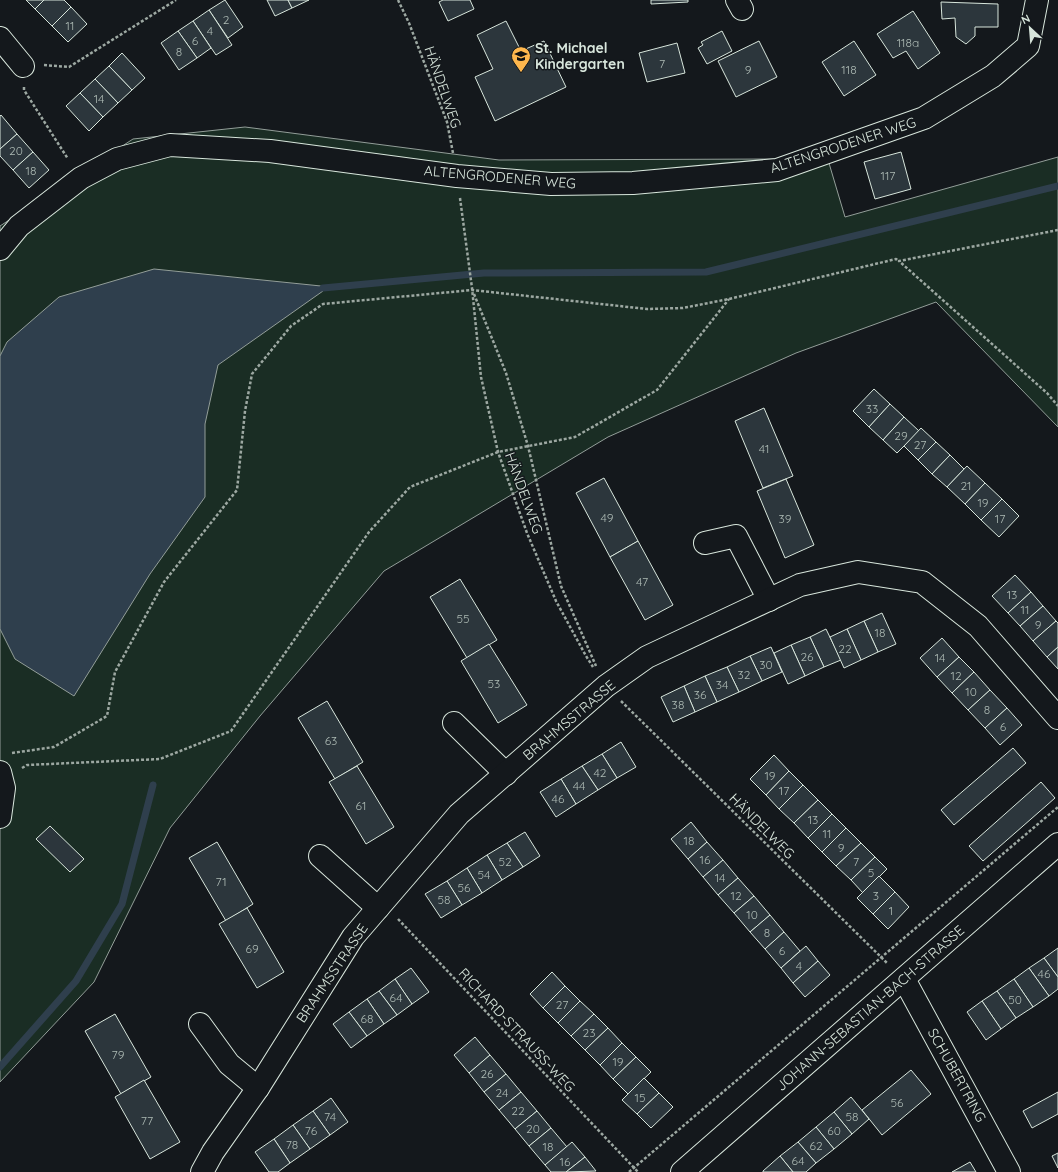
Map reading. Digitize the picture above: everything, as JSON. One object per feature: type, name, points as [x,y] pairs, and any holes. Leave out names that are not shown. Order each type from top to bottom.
[{"type":"street","name":"ALTENGRODENER WEG","points":[[0,249],[19,226],[80,178],[117,159],[170,145],[270,151],[457,176],[550,184],[633,183],[777,170],[924,118],[993,76],[1028,46],[1036,0]]},
{"type":"street","points":[[0,38],[23,66]]},
{"type":"street","points":[[705,543],[736,536],[769,600]]},
{"type":"street","name":"BRAHMSSTRASSE","points":[[202,1172],[213,1152],[258,1088],[353,937],[380,905],[459,814],[606,686],[647,657],[800,585],[858,572],[922,582],[978,626],[1058,718]]},
{"type":"street","points":[[454,723],[506,774]]},
{"type":"street","points":[[0,817],[3,781]]},
{"type":"street","name":"JOHANN-SEBASTIAN-BACH-STRASSE","points":[[682,1172],[1058,844]]},
{"type":"street","points":[[320,856],[380,905]]},
{"type":"street","name":"SCHUBERTRING","points":[[904,979],[1009,1172]]},
{"type":"street","points":[[200,1024],[229,1064],[258,1088]]},
{"type":"path","points":[[80,178],[24,90],[23,66],[45,65],[69,67],[176,0]]},
{"type":"path","name":"HÄNDELWEG","points":[[398,0],[409,23],[447,122],[457,176],[472,289],[481,377],[498,452],[527,533],[556,601],[586,656],[606,686],[904,979]]},
{"type":"path","points":[[898,262],[1058,230]]},
{"type":"path","points":[[3,781],[12,753],[54,747],[107,716],[115,672],[164,582],[236,490],[245,411],[252,374],[291,326],[323,304],[472,289],[647,309],[683,308],[729,299],[896,259],[1047,393],[1058,406]]},
{"type":"path","name":"HÄNDELWEG","points":[[472,289],[506,373],[528,446],[561,586],[583,638],[606,686]]},
{"type":"path","points":[[3,781],[27,765],[160,759],[231,731],[369,532],[410,487],[498,452],[575,437],[658,390],[729,299]]},
{"type":"path","points":[[629,1172],[1058,808]]},
{"type":"path","name":"RICHARD-STRAUSS-WEG","points":[[380,905],[638,1172]]},
{"type":"green space","points":[[245,127],[499,160],[776,159],[823,143],[845,217],[1058,157],[1058,427],[936,302],[796,353],[608,437],[384,571],[260,716],[170,828],[94,982],[0,1082],[0,226],[133,139]]},
{"type":"water","points":[[154,269],[321,286],[323,291],[218,365],[205,424],[205,497],[150,574],[74,696],[15,659],[0,629],[0,356],[7,342],[59,297]]},
{"type":"building","points":[[26,0],[44,0],[35,9]]},
{"type":"building","points":[[44,0],[64,0],[71,7],[52,26],[35,9]]},
{"type":"building","points":[[225,0],[243,27],[228,38],[209,10]]},
{"type":"building","points":[[267,0],[288,0],[292,8],[275,16]]},
{"type":"building","points":[[288,0],[309,0],[292,8]]},
{"type":"building","points":[[443,0],[470,0],[474,9],[448,21],[439,2]]},
{"type":"building","points":[[651,0],[688,0],[688,2],[651,4]]},
{"type":"building","points":[[941,2],[998,4],[998,27],[975,27],[975,36],[966,44],[956,37],[955,18],[942,19]]},
{"type":"building","points":[[71,7],[87,24],[68,42],[52,26]]},
{"type":"building","points":[[209,10],[232,45],[216,55],[193,21]]},
{"type":"building","points":[[913,11],[940,53],[918,69],[906,51],[893,58],[877,34]]},
{"type":"building","points":[[193,21],[211,48],[197,58],[178,31]]},
{"type":"building","name":"St. Michael Kindergarten","points":[[506,21],[521,51],[544,41],[566,87],[495,121],[475,77],[493,69],[477,35]]},
{"type":"building","points":[[178,31],[197,58],[179,70],[161,43]]},
{"type":"building","points":[[722,31],[732,51],[707,64],[698,48],[703,45],[701,42]]},
{"type":"building","points":[[759,41],[777,77],[736,97],[718,61]]},
{"type":"building","points":[[854,41],[876,75],[844,96],[822,62]]},
{"type":"building","points":[[677,43],[685,73],[647,82],[639,53]]},
{"type":"building","points":[[122,53],[145,78],[132,90],[109,66]]},
{"type":"building","points":[[109,66],[132,90],[118,103],[95,79]]},
{"type":"building","points":[[95,79],[118,103],[103,117],[80,93]]},
{"type":"building","points":[[80,93],[103,117],[89,131],[66,106]]},
{"type":"building","points":[[1,115],[17,134],[0,149],[0,116]]},
{"type":"building","points":[[17,134],[33,152],[13,170],[0,156],[0,149]]},
{"type":"building","points":[[33,152],[49,170],[29,188],[13,170]]},
{"type":"building","points":[[901,152],[911,189],[875,199],[864,162]]},
{"type":"building","points":[[874,389],[890,404],[869,427],[853,411]]},
{"type":"building","points":[[890,404],[904,417],[883,440],[869,427]]},
{"type":"building","points":[[764,408],[793,476],[763,488],[735,421]]},
{"type":"building","points":[[904,417],[919,431],[897,453],[883,440]]},
{"type":"building","points":[[921,428],[936,442],[918,460],[904,446]]},
{"type":"building","points":[[936,442],[950,455],[932,474],[918,460]]},
{"type":"building","points":[[950,455],[964,469],[947,487],[932,474]]},
{"type":"building","points":[[967,466],[985,483],[965,504],[947,487]]},
{"type":"building","points":[[604,478],[638,541],[610,557],[576,493]]},
{"type":"building","points":[[786,479],[814,545],[785,558],[757,491]]},
{"type":"building","points":[[985,483],[1002,499],[981,520],[965,504]]},
{"type":"building","points":[[1002,499],[1019,516],[999,537],[981,520]]},
{"type":"building","points":[[638,541],[673,605],[645,620],[610,557]]},
{"type":"building","points":[[1015,575],[1031,592],[1008,613],[992,596]]},
{"type":"building","points":[[460,579],[497,640],[467,658],[430,597]]},
{"type":"building","points":[[1031,592],[1043,606],[1020,626],[1008,613]]},
{"type":"building","points":[[1043,606],[1056,621],[1033,641],[1020,626]]},
{"type":"building","points":[[882,613],[896,644],[878,652],[864,621]]},
{"type":"building","points":[[864,621],[878,652],[861,660],[847,629]]},
{"type":"building","points":[[1056,621],[1058,623],[1058,647],[1047,657],[1033,641]]},
{"type":"building","points":[[826,629],[841,660],[824,667],[810,637]]},
{"type":"building","points":[[847,629],[861,660],[844,668],[830,637]]},
{"type":"building","points":[[810,637],[824,667],[805,676],[791,645]]},
{"type":"building","points":[[942,638],[959,657],[937,677],[920,658]]},
{"type":"building","points":[[489,644],[527,705],[498,723],[461,661]]},
{"type":"building","points":[[791,645],[805,676],[788,684],[774,653]]},
{"type":"building","points":[[771,647],[782,672],[762,681],[750,656]]},
{"type":"building","points":[[1058,647],[1058,669],[1047,657]]},
{"type":"building","points":[[750,656],[762,681],[739,692],[727,667]]},
{"type":"building","points":[[959,657],[974,672],[952,693],[937,677]]},
{"type":"building","points":[[727,667],[739,692],[717,702],[705,676]]},
{"type":"building","points":[[974,672],[990,690],[968,710],[952,693]]},
{"type":"building","points":[[705,676],[717,702],[695,712],[684,686]]},
{"type":"building","points":[[684,686],[695,712],[673,722],[661,697]]},
{"type":"building","points":[[990,690],[1007,708],[985,728],[968,710]]},
{"type":"building","points":[[327,701],[363,762],[335,779],[298,718]]},
{"type":"building","points":[[1007,708],[1022,725],[1000,745],[985,728]]},
{"type":"building","points":[[621,742],[636,767],[617,778],[602,754]]},
{"type":"building","points":[[1013,748],[1026,763],[954,825],[941,810]]},
{"type":"building","points":[[602,754],[617,778],[598,790],[582,766]]},
{"type":"building","points":[[774,755],[789,771],[766,795],[750,779]]},
{"type":"building","points":[[357,766],[394,827],[366,844],[329,782]]},
{"type":"building","points":[[582,766],[598,790],[576,804],[561,779]]},
{"type":"building","points":[[789,771],[803,785],[779,809],[766,795]]},
{"type":"building","points":[[561,779],[576,804],[556,817],[540,792]]},
{"type":"building","points":[[1041,782],[1055,798],[983,861],[969,846]]},
{"type":"building","points":[[803,785],[818,800],[794,823],[779,809]]},
{"type":"building","points":[[818,800],[832,814],[808,838],[794,823]]},
{"type":"building","points":[[832,814],[846,828],[822,852],[808,838]]},
{"type":"building","points":[[691,822],[707,842],[688,859],[671,839]]},
{"type":"building","points":[[50,826],[84,859],[70,872],[36,839]]},
{"type":"building","points":[[846,828],[861,843],[836,866],[822,852]]},
{"type":"building","points":[[525,832],[540,856],[523,867],[507,843]]},
{"type":"building","points":[[217,842],[253,904],[226,921],[189,858]]},
{"type":"building","points":[[707,842],[723,860],[703,877],[688,859]]},
{"type":"building","points":[[507,843],[523,867],[502,880],[487,855]]},
{"type":"building","points":[[861,843],[875,857],[851,880],[836,866]]},
{"type":"building","points":[[487,855],[502,880],[482,893],[467,868]]},
{"type":"building","points":[[875,857],[887,869],[863,893],[851,880]]},
{"type":"building","points":[[723,860],[738,878],[718,895],[703,877]]},
{"type":"building","points":[[467,868],[482,893],[462,905],[447,881]]},
{"type":"building","points":[[879,876],[895,892],[873,914],[857,898]]},
{"type":"building","points":[[738,878],[754,896],[734,913],[718,895]]},
{"type":"building","points":[[447,881],[462,905],[441,918],[425,894]]},
{"type":"building","points":[[895,892],[909,907],[888,929],[873,914]]},
{"type":"building","points":[[754,896],[770,915],[750,932],[734,913]]},
{"type":"building","points":[[247,908],[284,972],[257,988],[219,924]]},
{"type":"building","points":[[770,915],[784,932],[765,949],[750,932]]},
{"type":"building","points":[[784,932],[800,951],[781,968],[765,949]]},
{"type":"building","points":[[806,946],[818,961],[793,983],[781,968]]},
{"type":"building","points":[[1058,948],[1058,977],[1044,958]]},
{"type":"building","points":[[1044,958],[1058,977],[1058,989],[1049,996],[1029,968]]},
{"type":"building","points":[[818,961],[830,975],[805,997],[793,983]]},
{"type":"building","points":[[411,968],[429,992],[412,1004],[395,979]]},
{"type":"building","points":[[1029,968],[1049,996],[1033,1007],[1014,979]]},
{"type":"building","points":[[552,972],[565,986],[543,1008],[530,994]]},
{"type":"building","points":[[395,979],[412,1004],[397,1015],[379,991]]},
{"type":"building","points":[[1014,979],[1033,1007],[1016,1018],[997,991]]},
{"type":"building","points":[[565,986],[580,1001],[558,1023],[543,1008]]},
{"type":"building","points":[[379,991],[397,1015],[384,1024],[367,999]]},
{"type":"building","points":[[997,991],[1016,1018],[1001,1029],[982,1001]]},
{"type":"building","points":[[367,999],[384,1024],[367,1036],[349,1012]]},
{"type":"building","points":[[580,1001],[594,1014],[571,1036],[558,1023]]},
{"type":"building","points":[[982,1001],[1001,1029],[986,1040],[967,1012]]},
{"type":"building","points":[[349,1012],[367,1036],[351,1048],[333,1024]]},
{"type":"building","points":[[115,1014],[151,1077],[121,1094],[85,1031]]},
{"type":"building","points":[[594,1014],[608,1028],[585,1050],[571,1036]]},
{"type":"building","points":[[608,1028],[622,1043],[600,1065],[585,1050]]},
{"type":"building","points":[[475,1037],[490,1055],[469,1073],[454,1055]]},
{"type":"building","points":[[622,1043],[636,1057],[613,1079],[600,1065]]},
{"type":"building","points":[[490,1055],[506,1074],[484,1092],[469,1073]]},
{"type":"building","points":[[636,1057],[651,1072],[628,1094],[613,1079]]},
{"type":"building","points":[[911,1070],[931,1094],[882,1135],[862,1110]]},
{"type":"building","points":[[506,1074],[521,1092],[499,1110],[484,1092]]},
{"type":"building","points":[[644,1078],[659,1093],[637,1114],[622,1100]]},
{"type":"building","points":[[144,1080],[180,1142],[150,1159],[115,1097]]},
{"type":"building","points":[[521,1092],[537,1111],[515,1129],[499,1110]]},
{"type":"building","points":[[1058,1092],[1058,1114],[1032,1128],[1023,1111]]},
{"type":"building","points":[[659,1093],[673,1107],[651,1128],[637,1114]]},
{"type":"building","points":[[851,1097],[869,1119],[852,1134],[834,1112]]},
{"type":"building","points":[[331,1098],[348,1122],[330,1135],[313,1111]]},
{"type":"building","points":[[313,1111],[330,1135],[310,1149],[293,1125]]},
{"type":"building","points":[[537,1111],[551,1128],[529,1146],[515,1129]]},
{"type":"building","points":[[834,1112],[852,1134],[834,1149],[816,1127]]},
{"type":"building","points":[[293,1125],[310,1149],[290,1163],[274,1139]]},
{"type":"building","points":[[816,1127],[834,1149],[816,1163],[798,1142]]},
{"type":"building","points":[[551,1128],[567,1147],[545,1165],[529,1146]]},
{"type":"building","points":[[274,1139],[290,1163],[278,1172],[269,1172],[255,1152]]},
{"type":"building","points":[[572,1142],[585,1157],[566,1172],[551,1172],[545,1165]]},
{"type":"building","points":[[798,1142],[816,1163],[806,1172],[793,1172],[780,1156]]},
{"type":"building","points":[[1058,1153],[1058,1168],[1052,1156]]},
{"type":"building","points":[[780,1156],[793,1172],[763,1172],[763,1171]]},
{"type":"building","points":[[585,1157],[596,1171],[566,1172]]},
{"type":"building","points":[[970,1162],[976,1172],[952,1172]]},
{"type":"waterway","points":[[323,288],[484,273],[706,272],[1058,186]]},
{"type":"waterway","points":[[0,1067],[76,981],[122,904],[153,785]]},
{"type":"place","name":"St. Michael Kindergarten","points":[[521,73]]}]
